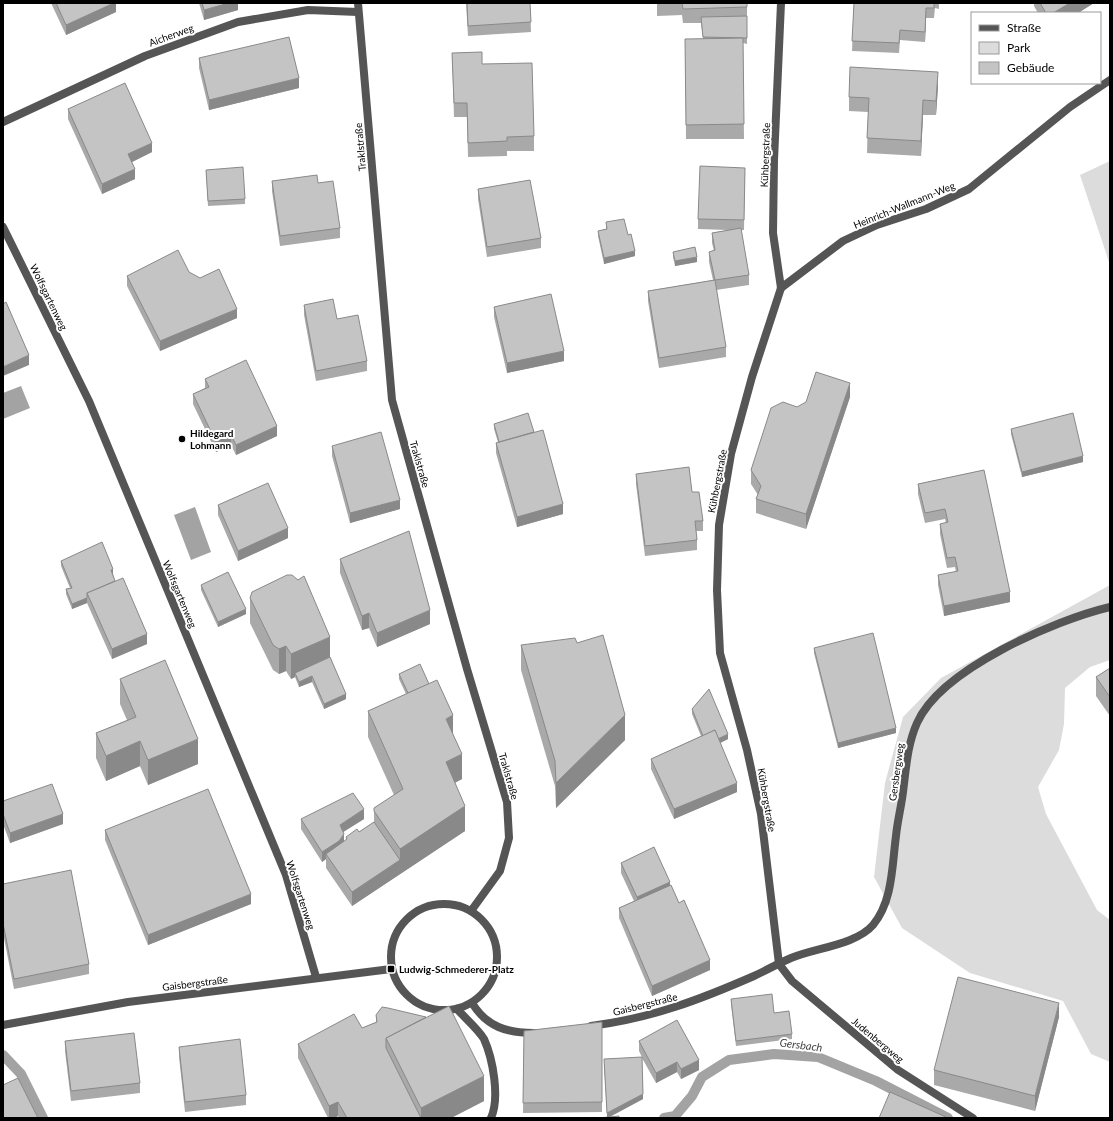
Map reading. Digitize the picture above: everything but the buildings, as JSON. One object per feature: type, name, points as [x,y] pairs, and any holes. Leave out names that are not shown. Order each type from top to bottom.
[{"type":"street","name":"Traklstraße","points":[[358,3],[392,400],[467,669],[507,802],[509,838],[500,871],[471,911]]},
{"type":"street","name":"Kühbergstraße","points":[[779,964],[761,814],[747,750],[720,653],[717,590],[719,525],[731,454],[752,377],[781,288],[773,233],[774,160],[781,3]]},
{"type":"street","name":"Aicherweg","points":[[3,122],[145,56],[238,22],[308,10],[358,12]]},
{"type":"street","name":"Heinrich-Wallmann-Weg","points":[[781,288],[843,241],[877,225],[926,209],[969,189],[1070,107],[1110,80]]},
{"type":"street","name":"Wolfsgartenweg","points":[[3,227],[89,401],[286,875],[316,978]]},
{"type":"street","name":"Gersbergweg","points":[[779,964],[791,958],[860,935],[873,925],[886,900],[893,866],[909,744],[917,721],[928,704],[946,685],[984,660],[1037,632],[1090,612],[1110,607]]},
{"type":"street","points":[[436,904],[454,905],[471,911],[483,921],[492,934],[497,949],[497,965],[493,980],[484,993],[472,1003],[457,1009],[440,1010],[429,1008],[409,998],[398,986],[391,969],[390,952],[395,935],[405,920],[419,909],[436,904]]},
{"type":"street","name":"Gaisbergstraße","points":[[581,1027],[620,1022],[659,1013],[706,996],[779,964]]},
{"type":"street","name":"Judenbergweg","points":[[779,964],[792,981],[898,1070],[973,1118]]},
{"type":"street","name":"Gaisbergstraße","points":[[3,1025],[128,1002],[391,969]]},
{"type":"street","points":[[472,1003],[479,1014],[501,1028],[521,1033],[543,1032]]},
{"type":"street","points":[[457,1009],[483,1038],[494,1078],[495,1108],[492,1118]]},
{"type":"green space","points":[[1110,161],[1110,265],[1080,175]]},
{"type":"green space","points":[[1110,585],[1110,660],[1090,667],[1065,688],[1064,724],[1059,750],[1038,787],[1046,814],[1097,910],[1110,920],[1110,1062],[1091,1054],[1063,1001],[970,973],[902,928],[874,877],[885,783],[903,717],[941,678]]},
{"type":"shaded area","points":[[21,386],[30,408],[3,419],[3,393]]},
{"type":"shaded area","points":[[195,507],[211,552],[191,560],[174,515]]},
{"type":"waterway","name":"Gersbach","points":[[664,1118],[675,1116],[692,1096],[702,1077],[729,1060],[774,1054],[818,1057],[876,1081],[948,1118]]},
{"type":"waterway","name":"Gersbach","points":[[3,1055],[21,1074],[43,1118]]},
{"type":"place","name":"Hildegard Lohmann","points":[[182,439]]},
{"type":"place","name":"Ludwig-Schmederer-Platz","points":[[391,969]]}]
